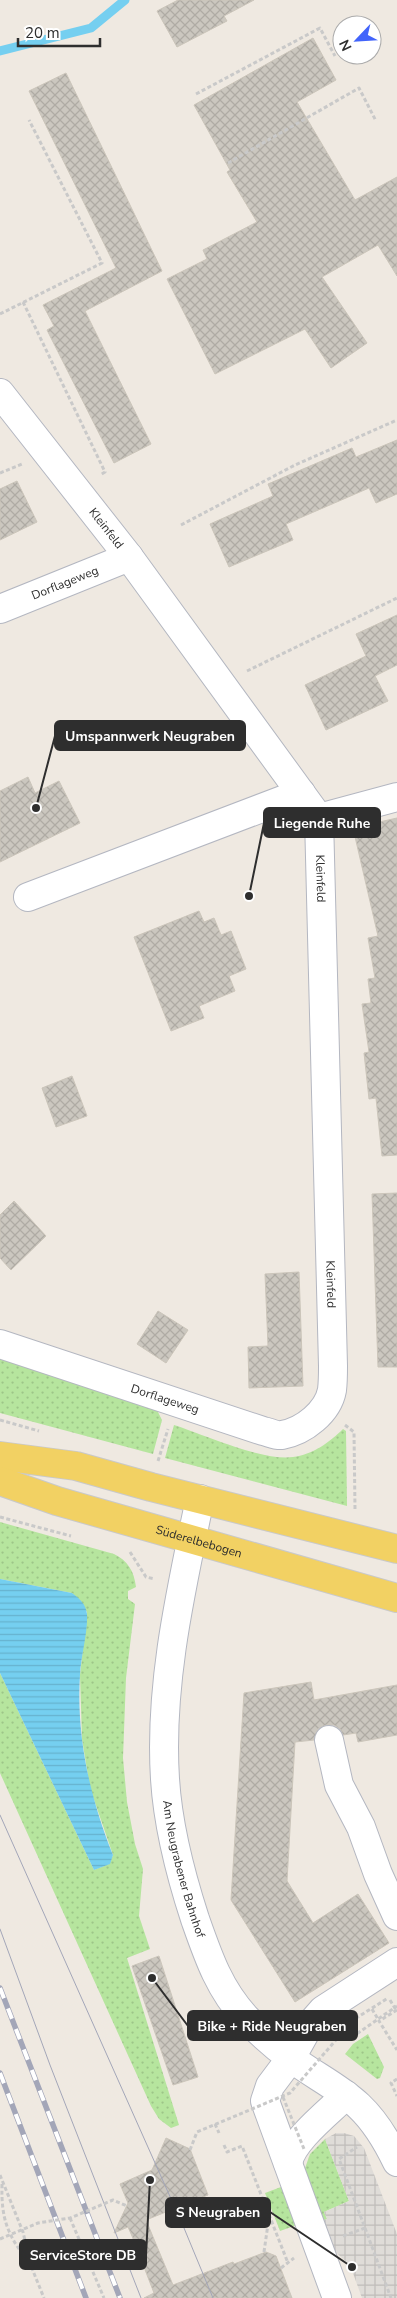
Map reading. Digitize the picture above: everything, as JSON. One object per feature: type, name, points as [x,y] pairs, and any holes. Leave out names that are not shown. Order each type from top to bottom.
[{"type":"main road","points":[[0,1456],[76,1466],[397,1549]]},
{"type":"main road","name":"Süderelbebogen","points":[[0,1480],[58,1501],[397,1598]]},
{"type":"street","name":"Kleinfeld","points":[[0,393],[129,557],[319,818],[333,1366],[332,1391],[324,1408]]},
{"type":"street","name":"Dorflageweg","points":[[0,609],[129,557]]},
{"type":"street","points":[[28,897],[301,793]]},
{"type":"street","points":[[319,818],[397,797]]},
{"type":"street","name":"Dorflageweg","points":[[0,1344],[280,1435],[299,1429],[324,1408]]},
{"type":"street","name":"Am Neugrabener Bahnhof","points":[[200,1499],[172,1644],[167,1702],[165,1777],[173,1839],[190,1904],[220,1984],[231,2001],[247,2020],[291,2058],[359,2106],[379,2130],[397,2162]]},
{"type":"street","points":[[329,1740],[339,1785],[361,1827],[397,1916]]},
{"type":"street","points":[[337,2298],[296,2156],[265,2101],[270,2086],[291,2058],[308,2026],[323,2010],[397,1962]]},
{"type":"street","points":[[296,2156],[289,2156],[297,2144],[346,2095]]},
{"type":"path","points":[[196,94],[320,28],[332,50]]},
{"type":"path","points":[[228,164],[359,88],[376,120]]},
{"type":"path","points":[[0,314],[102,263],[28,120]]},
{"type":"path","points":[[24,302],[105,472],[76,490]]},
{"type":"path","points":[[181,526],[294,465],[397,420]]},
{"type":"path","points":[[222,684],[397,598]]},
{"type":"path","points":[[324,1408],[354,1432],[355,1505]]},
{"type":"path","points":[[158,1464],[168,1427]]},
{"type":"path","points":[[0,1517],[76,1538]]},
{"type":"path","points":[[123,1550],[132,1553]]},
{"type":"path","points":[[350,2022],[388,1998],[397,2009]]},
{"type":"path","points":[[380,2022],[397,2009]]},
{"type":"path","points":[[190,2150],[197,2132],[290,2093],[342,2034],[358,2033],[397,2009]]},
{"type":"path","points":[[376,2015],[397,2050]]},
{"type":"path","points":[[397,2079],[391,2082],[397,2096]]},
{"type":"path","points":[[283,2097],[296,2156]]},
{"type":"path","points":[[216,2124],[219,2133]]},
{"type":"path","points":[[379,2130],[339,2159],[391,2298]]},
{"type":"path","points":[[224,2145],[227,2152],[242,2146],[288,2263]]},
{"type":"path","points":[[0,2175],[1,2206],[5,2224],[14,2244],[32,2266]]},
{"type":"path","points":[[1,2182],[23,2232],[32,2266],[44,2298]]},
{"type":"path","points":[[0,2239],[38,2223],[70,2218],[113,2200],[127,2206]]},
{"type":"path","points":[[264,2252],[269,2216]]},
{"type":"path","points":[[70,2218],[104,2298]]},
{"type":"path","points":[[340,2237],[365,2228]]},
{"type":"green space","points":[[0,1357],[157,1410],[162,1420],[153,1454],[0,1413]]},
{"type":"green space","points":[[174,1425],[250,1451],[280,1457],[300,1456],[314,1451],[343,1429],[346,1431],[347,1506],[165,1458]]},
{"type":"green space","points":[[0,1522],[114,1554],[127,1563],[134,1576],[136,1587],[128,1591],[128,1599],[135,1604],[126,1678],[123,1758],[127,1802],[135,1844],[143,1869],[139,1916],[150,1949],[127,1958],[179,2125],[171,2128],[159,2119],[151,2106],[0,1773],[0,1673],[94,1870],[109,1864],[113,1855],[90,1788],[82,1739],[80,1675],[87,1612],[72,1593],[0,1579]]},
{"type":"green space","points":[[368,2034],[384,2067],[380,2078],[377,2079],[345,2054],[353,2044]]},
{"type":"green space","points":[[325,2139],[349,2201],[324,2212],[327,2219],[321,2221],[304,2171],[310,2154]]},
{"type":"green space","points":[[281,2187],[297,2225],[280,2231],[265,2193]]},
{"type":"shaded area","points":[[336,2133],[354,2136],[364,2148],[397,2234],[397,2298],[362,2298],[350,2265],[331,2248],[321,2221],[327,2219],[324,2212],[349,2201],[325,2139]]},
{"type":"water","points":[[0,1579],[72,1593],[82,1602],[86,1610],[86,1629],[79,1698],[80,1721],[91,1789],[113,1855],[110,1864],[94,1870],[0,1673]]},
{"type":"building","points":[[178,0],[254,0],[224,16],[227,21],[177,47],[157,11]]},
{"type":"building","points":[[313,38],[336,80],[297,102],[355,200],[397,177],[397,276],[378,245],[322,277],[367,343],[331,368],[305,329],[215,374],[167,279],[207,259],[203,250],[257,222],[227,172],[230,170],[194,105]]},
{"type":"building","points":[[66,73],[162,271],[85,311],[151,444],[114,463],[47,330],[54,326],[43,305],[116,268],[29,91]]},
{"type":"building","points":[[397,440],[397,494],[376,503],[369,488],[286,524],[293,540],[229,567],[210,524],[273,496],[268,484],[352,448],[356,457]]},
{"type":"building","points":[[17,481],[37,522],[0,540],[0,489]]},
{"type":"building","points":[[397,615],[397,665],[375,676],[388,701],[326,730],[305,685],[366,656],[356,634]]},
{"type":"building","points":[[28,777],[35,793],[59,781],[80,823],[0,862],[0,791]]},
{"type":"building","points":[[397,818],[397,1155],[382,1156],[376,1098],[369,1099],[364,1053],[369,1052],[362,1004],[371,1003],[368,979],[375,978],[368,938],[378,936],[353,828]]},
{"type":"building","points":[[199,911],[204,922],[214,918],[221,935],[231,931],[246,969],[229,976],[235,991],[199,1006],[204,1018],[171,1031],[134,937]]},
{"type":"building","points":[[72,1076],[87,1116],[56,1127],[42,1088]]},
{"type":"building","points":[[397,1193],[397,1367],[378,1367],[372,1194]]},
{"type":"building","points":[[14,1201],[46,1236],[11,1270],[0,1258],[0,1215]]},
{"type":"building","points":[[299,1272],[303,1386],[249,1388],[248,1347],[268,1346],[265,1274]]},
{"type":"building","points":[[158,1311],[188,1330],[166,1363],[137,1344]]},
{"type":"building","points":[[311,1682],[314,1700],[397,1685],[397,1735],[358,1742],[356,1733],[343,1735],[340,1729],[334,1725],[326,1725],[318,1729],[314,1740],[295,1742],[287,1881],[313,1923],[358,1894],[389,1943],[295,2002],[231,1900],[244,1693]]},
{"type":"building","points":[[159,1956],[198,2077],[173,2085],[132,1966]]},
{"type":"building","points":[[166,2138],[190,2149],[208,2195],[146,2220],[173,2285],[233,2262],[234,2264],[266,2252],[276,2256],[292,2298],[144,2298],[154,2293],[128,2227],[114,2233],[128,2203],[120,2184],[152,2170]]},
{"type":"waterway","points":[[0,51],[91,28],[125,0]]},
{"type":"tram line","points":[[0,1815],[184,2228],[213,2298]]},
{"type":"tram line","points":[[0,1929],[50,2065],[141,2298]]},
{"type":"railway","points":[[0,1988],[120,2298]]},
{"type":"railway","points":[[0,2073],[86,2298]]},
{"type":"place","name":"Umspannwerk Neugraben","points":[[36,808]]},
{"type":"place","name":"Liegende Ruhe","points":[[249,896]]},
{"type":"place","name":"Bike + Ride Neugraben","points":[[152,1978]]},
{"type":"place","name":"ServiceStore DB","points":[[150,2180]]},
{"type":"place","name":"S Neugraben","points":[[352,2267]]}]
